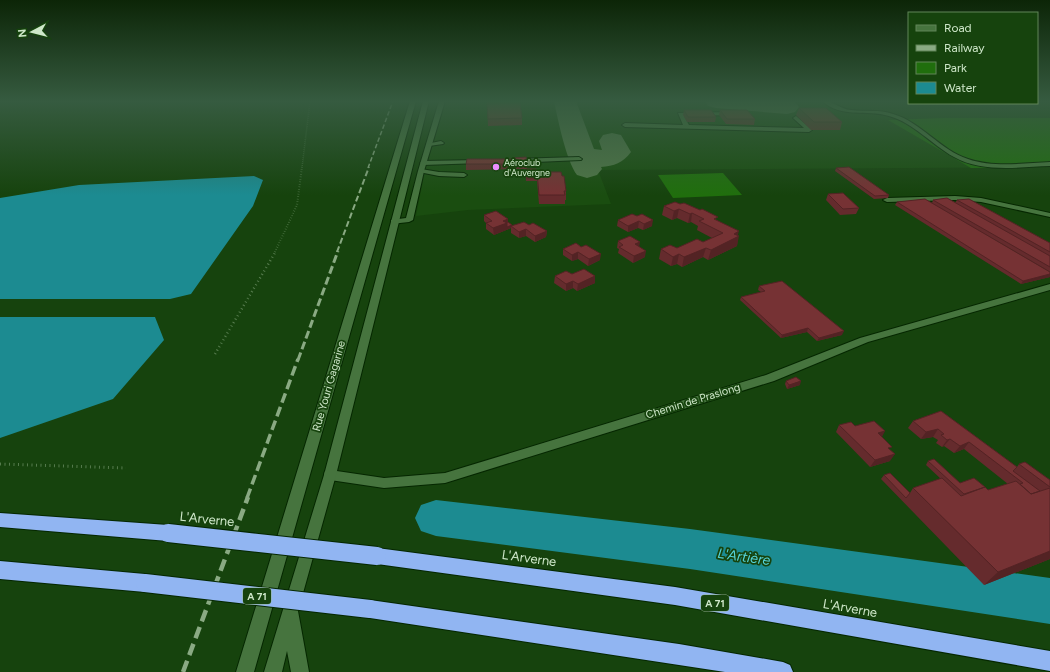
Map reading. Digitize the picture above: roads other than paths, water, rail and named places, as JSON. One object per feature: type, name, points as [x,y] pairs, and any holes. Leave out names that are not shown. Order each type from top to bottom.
[{"type":"highway","name":"L'Arverne","points":[[0,520],[168,533],[377,556],[675,596],[1050,661]]},
{"type":"highway","name":"A 71","points":[[0,570],[145,583],[370,609],[679,654],[783,672]]},
{"type":"main road","name":"Rue Youri Gagarine","points":[[246,672],[404,132]]},
{"type":"main road","name":"Rue Youri Gagarine","points":[[273,672],[330,475],[418,132]]},
{"type":"main road","points":[[394,222],[409,220],[423,163],[433,132]]},
{"type":"main road","points":[[919,132],[957,157],[970,162],[987,164],[1050,164]]},
{"type":"main road","points":[[429,144],[441,144]]},
{"type":"main road","points":[[502,161],[579,159]]},
{"type":"main road","points":[[423,163],[486,161]]},
{"type":"main road","points":[[421,171],[464,174]]},
{"type":"main road","points":[[887,200],[955,198],[981,200],[1050,215]]},
{"type":"main road","name":"Chemin de Praslong","points":[[330,475],[384,483],[445,478],[770,378],[864,340],[1050,287]]},
{"type":"main road","points":[[292,608],[296,653],[300,672]]},
{"type":"water","points":[[254,176],[263,180],[253,206],[191,294],[170,299],[0,299],[0,198],[79,185]]},
{"type":"water","points":[[0,317],[155,317],[164,340],[113,399],[0,438]]},
{"type":"waterway","name":"L'Artière","points":[[436,518],[690,549],[1050,601]]},
{"type":"railway","points":[[368,168],[381,132]]},
{"type":"railway","points":[[337,252],[369,167]]},
{"type":"railway","points":[[298,360],[338,251]]},
{"type":"railway","points":[[247,498],[298,359]]},
{"type":"railway","points":[[183,672],[248,497]]},
{"type":"place","name":"Aéroclub d'Auvergne","points":[[496,167]]}]
